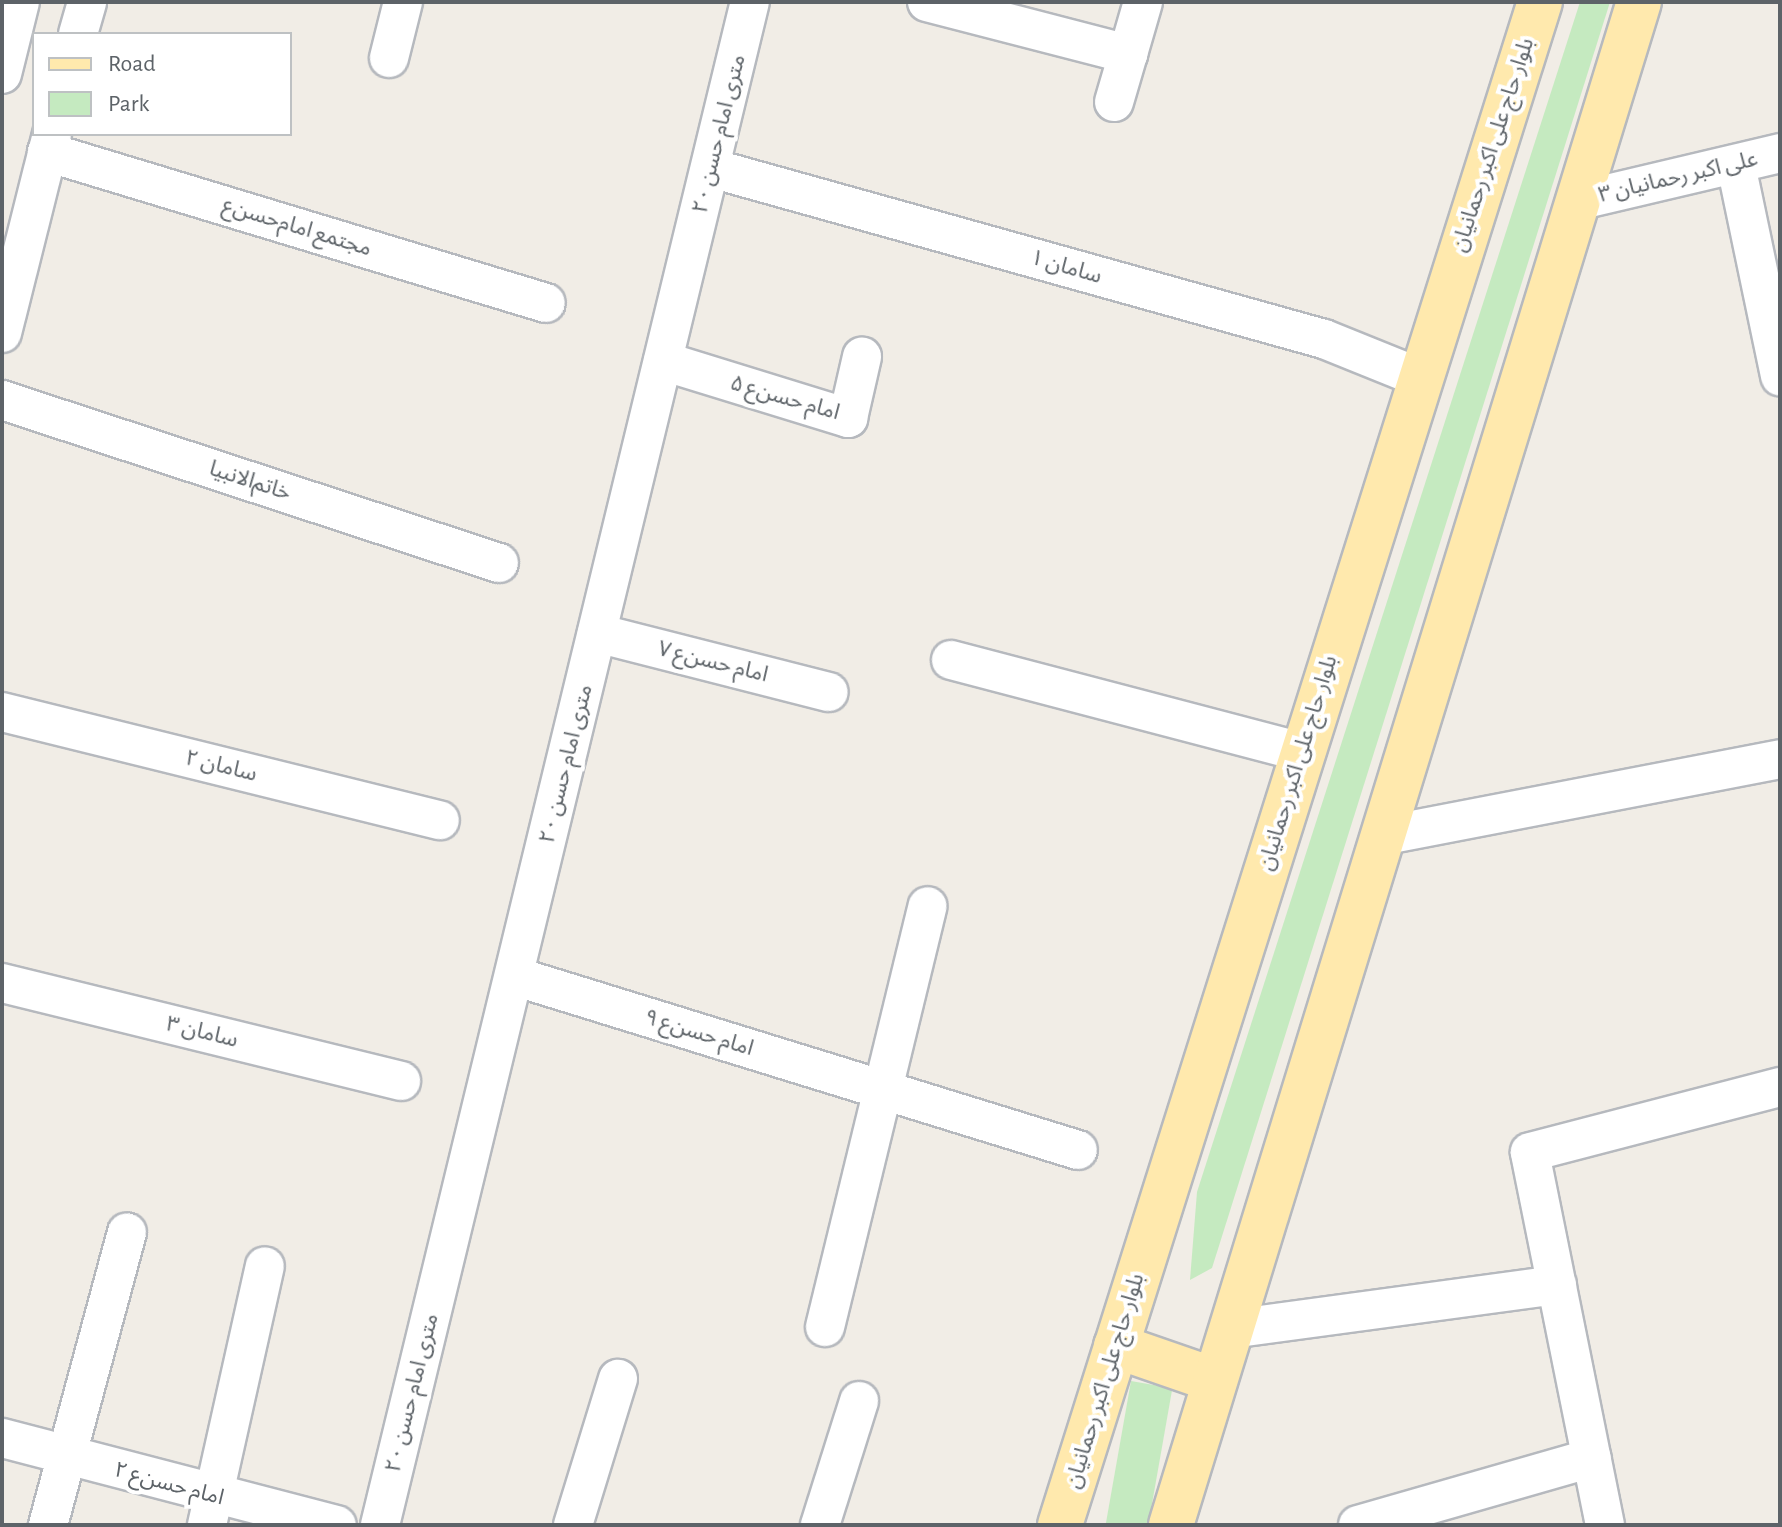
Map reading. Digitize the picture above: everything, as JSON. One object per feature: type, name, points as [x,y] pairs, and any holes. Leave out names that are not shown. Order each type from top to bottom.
[{"type":"main road","name":"بلوار حاج علی اکبر رحمانیان","points":[[1060,1525],[1418,377],[1540,2]]},
{"type":"main road","points":[[1171,1525],[1639,2]]},
{"type":"main road","points":[[1116,1346],[1214,1380]]},
{"type":"street","points":[[2,74],[20,2]]},
{"type":"street","points":[[79,32],[87,2]]},
{"type":"street","points":[[389,58],[403,2]]},
{"type":"street","name":"۲۰ متری امام حسن","points":[[380,1525],[750,2]]},
{"type":"street","points":[[927,2],[1128,54]]},
{"type":"street","points":[[1114,102],[1143,2]]},
{"type":"street","points":[[2,333],[50,143]]},
{"type":"street","name":"مجتمع امام‌حسن‌ع","points":[[50,143],[546,303]]},
{"type":"street","name":"علی اکبر رحمانیان ۳","points":[[1577,201],[1780,153]]},
{"type":"street","points":[[1736,165],[1780,376]]},
{"type":"street","name":"سامان ۱","points":[[711,168],[1324,339],[1418,377]]},
{"type":"street","name":"امام حسن‌ع ۵","points":[[663,361],[848,418],[862,357]]},
{"type":"street","name":"خاتم‌الانبیا","points":[[2,400],[499,563]]},
{"type":"street","name":"امام حسن‌ع ۷","points":[[597,633],[829,692]]},
{"type":"street","points":[[951,660],[1301,752]]},
{"type":"street","name":"سامان ۲","points":[[2,712],[440,820]]},
{"type":"street","points":[[1381,836],[1780,759]]},
{"type":"street","points":[[825,1327],[928,906]]},
{"type":"street","name":"امام حسن‌ع ۹","points":[[514,976],[1078,1150]]},
{"type":"street","name":"سامان ۳","points":[[2,983],[401,1081]]},
{"type":"street","points":[[1605,1525],[1530,1152],[1780,1087]]},
{"type":"street","points":[[48,1525],[127,1232]]},
{"type":"street","points":[[211,1511],[265,1266]]},
{"type":"street","points":[[1231,1329],[1557,1285]]},
{"type":"street","points":[[573,1525],[618,1379]]},
{"type":"street","points":[[820,1525],[859,1401]]},
{"type":"street","name":"امام حسن‌ع ۲","points":[[2,1438],[66,1456],[211,1511],[337,1525]]},
{"type":"street","points":[[1358,1525],[1471,1509],[1592,1458]]},
{"type":"green space","points":[[1580,2],[1610,2],[1212,1268],[1190,1280],[1197,1192]]},
{"type":"green space","points":[[1131,1381],[1172,1388],[1148,1525],[1106,1525]]}]
